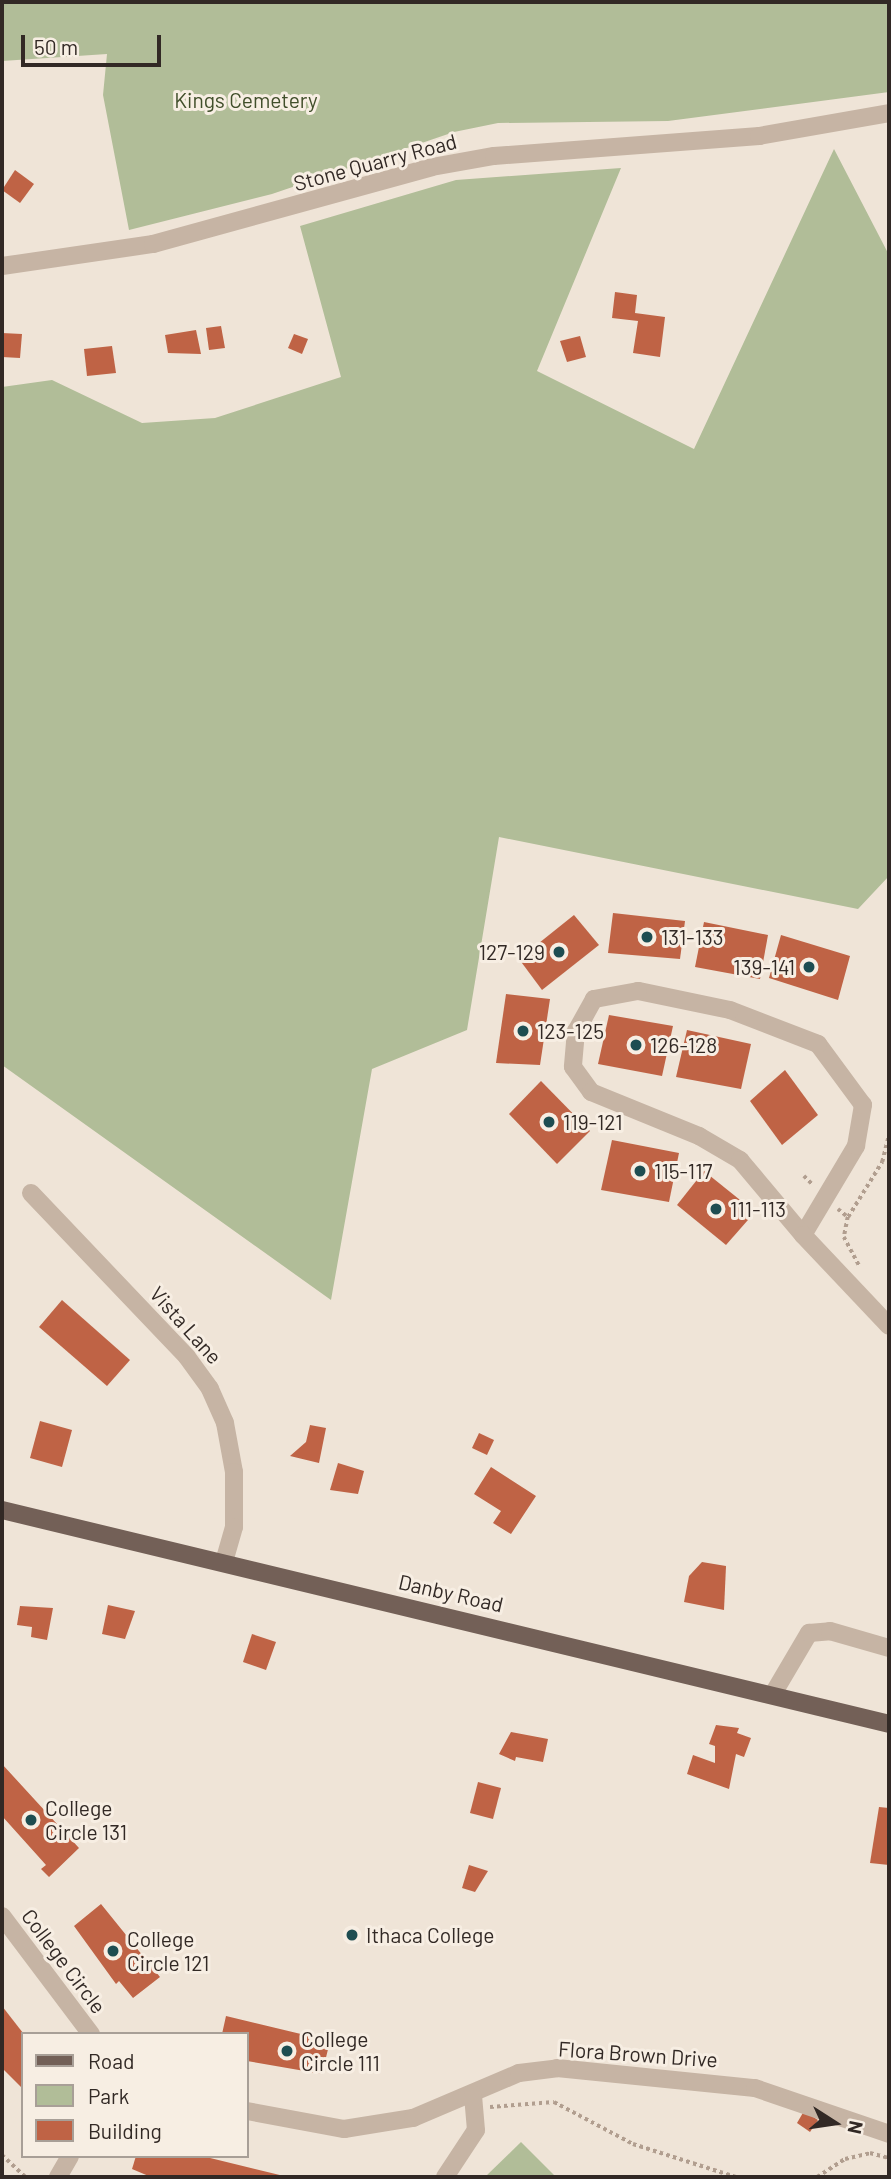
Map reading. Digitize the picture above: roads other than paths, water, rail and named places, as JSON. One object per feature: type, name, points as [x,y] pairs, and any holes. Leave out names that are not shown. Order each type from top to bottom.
[{"type":"main road","name":"Danby Road","points":[[2,1510],[889,1724]]},
{"type":"street","name":"Stone Quarry Road","points":[[2,266],[153,244],[457,163],[759,136],[889,113]]},
{"type":"street","points":[[803,1235],[828,1200],[856,1146],[863,1105],[818,1044],[730,1010],[638,991],[594,999],[576,1031],[573,1067],[591,1092],[699,1136],[740,1160],[803,1235],[889,1326]]},
{"type":"street","name":"Vista Lane","points":[[32,1193],[187,1357],[210,1389],[225,1423],[234,1472],[234,1527],[224,1563]]},
{"type":"street","points":[[773,1694],[786,1663],[809,1633],[830,1631],[889,1648]]},
{"type":"street","name":"College Circle","points":[[2,1916],[89,2032]]},
{"type":"street","name":"Flora Brown Drive","points":[[473,2102],[519,2073],[557,2068],[623,2071],[755,2088],[889,2134]]},
{"type":"street","points":[[248,2111],[344,2129],[413,2118],[473,2102],[476,2130],[445,2177]]},
{"type":"street","points":[[58,2177],[69,2158]]},
{"type":"place","name":"131-133","points":[[647,937]]},
{"type":"place","name":"127-129","points":[[559,952]]},
{"type":"place","name":"139-141","points":[[809,967]]},
{"type":"place","name":"123-125","points":[[523,1031]]},
{"type":"place","name":"126-128","points":[[636,1045]]},
{"type":"place","name":"119-121","points":[[549,1122]]},
{"type":"place","name":"115-117","points":[[640,1171]]},
{"type":"place","name":"111-113","points":[[716,1209]]},
{"type":"place","name":"College Circle 131","points":[[31,1820]]},
{"type":"place","name":"Ithaca College","points":[[352,1935]]},
{"type":"place","name":"College Circle 121","points":[[113,1951]]},
{"type":"place","name":"College Circle 111","points":[[287,2051]]},
{"type":"park label","name":"Kings Cemetery","points":[[246,100]]}]
